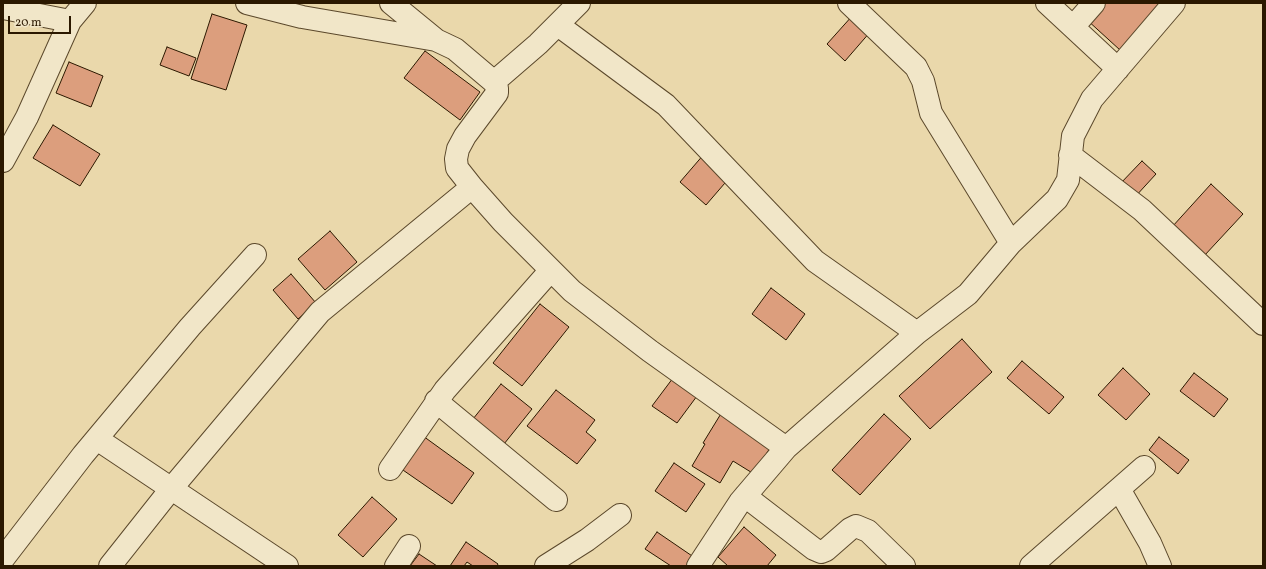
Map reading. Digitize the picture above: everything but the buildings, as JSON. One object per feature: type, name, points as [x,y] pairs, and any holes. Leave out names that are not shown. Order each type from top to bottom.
[{"type":"street","points":[[3,161],[27,117],[70,21],[84,3]]},
{"type":"street","points":[[247,3],[302,17],[436,40]]},
{"type":"street","points":[[391,3],[436,40],[455,49],[494,82],[497,88],[497,94],[465,136],[457,154],[457,168],[472,187],[550,271],[572,291],[650,351],[786,448]]},
{"type":"street","points":[[494,82],[558,25],[579,3]]},
{"type":"street","points":[[849,3],[916,67],[923,81],[931,113],[1011,244]]},
{"type":"street","points":[[1047,3],[1118,69]]},
{"type":"street","points":[[1073,27],[1094,3]]},
{"type":"street","points":[[698,566],[744,496],[786,448],[917,333],[968,294],[1011,244],[1057,199],[1064,190],[1068,180],[1073,136],[1092,99],[1174,3]]},
{"type":"street","points":[[3,8],[70,21]]},
{"type":"street","points":[[558,25],[666,105],[815,261],[917,333]]},
{"type":"street","points":[[1070,155],[1142,210],[1263,324]]},
{"type":"street","points":[[110,566],[171,489],[320,312],[472,187]]},
{"type":"street","points":[[3,559],[82,455],[190,327],[256,254]]},
{"type":"street","points":[[390,469],[436,401],[550,271]]},
{"type":"street","points":[[436,401],[556,500]]},
{"type":"street","points":[[97,439],[287,566]]},
{"type":"street","points":[[1031,566],[1144,467]]},
{"type":"street","points":[[1119,489],[1150,543],[1160,566]]},
{"type":"street","points":[[744,496],[814,549],[821,552],[826,550],[850,529],[856,526],[868,531],[904,566]]},
{"type":"street","points":[[546,566],[587,540],[620,515]]},
{"type":"street","points":[[396,566],[409,546]]}]
